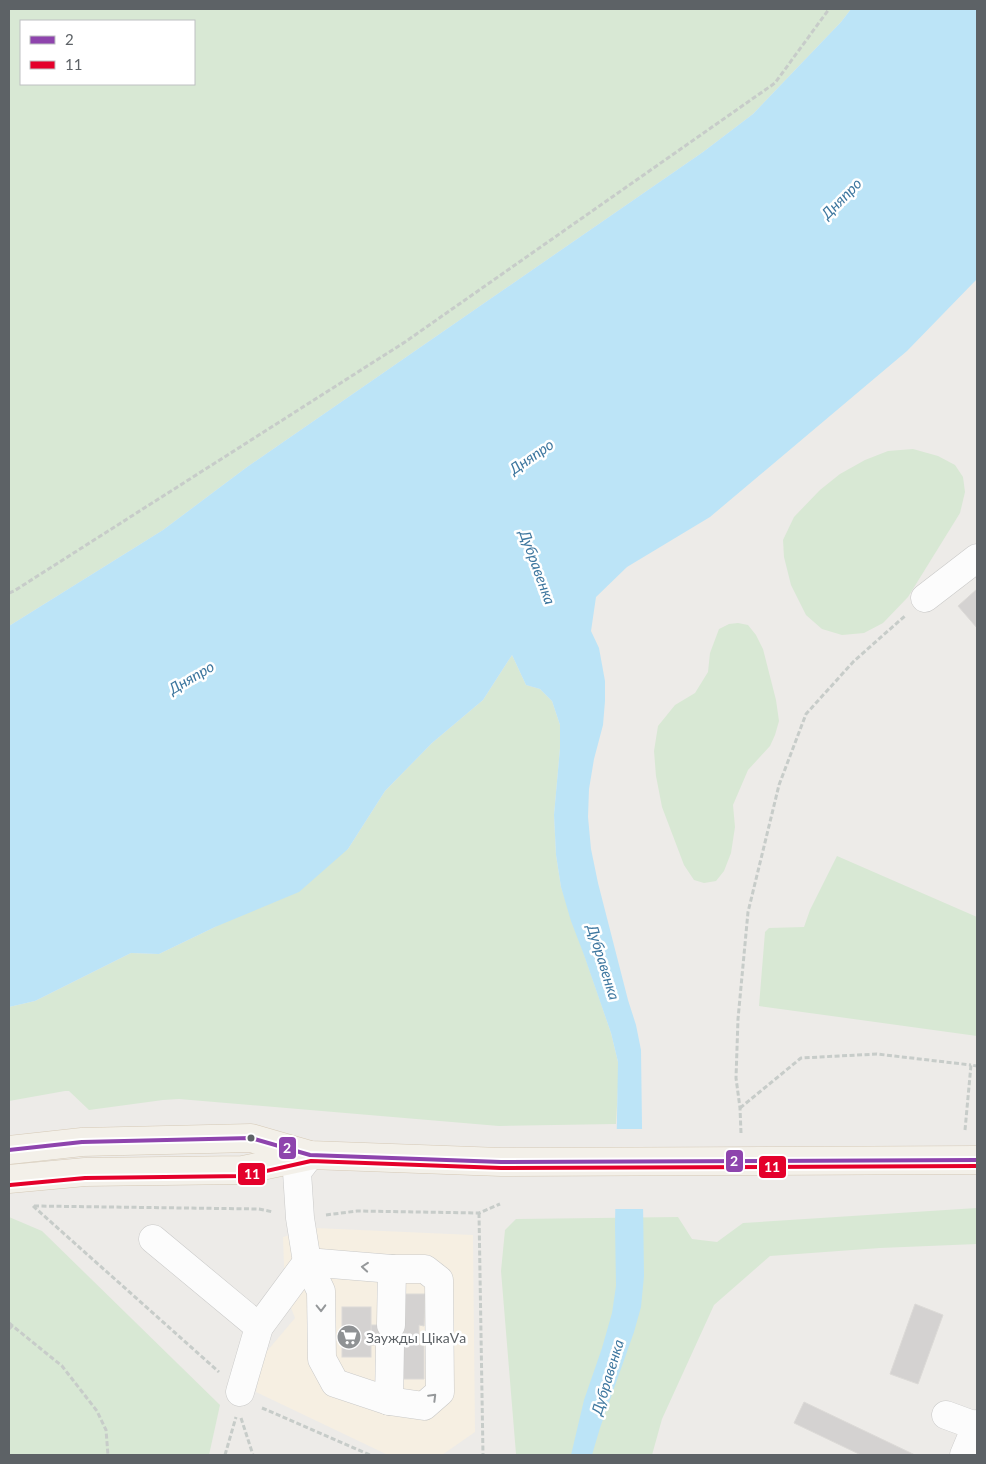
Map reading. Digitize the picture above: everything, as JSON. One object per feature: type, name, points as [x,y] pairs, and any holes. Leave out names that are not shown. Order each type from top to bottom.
[{"type":"main road","points":[[9,1150],[82,1142],[251,1138],[310,1155],[502,1162],[977,1160]]},
{"type":"main road","points":[[9,1179],[85,1172],[243,1170],[310,1155]]},
{"type":"street","points":[[925,598],[977,558]]},
{"type":"street","points":[[307,1262],[392,1269],[425,1269],[439,1280],[440,1392],[424,1406],[389,1401],[335,1383],[322,1359],[321,1291],[307,1262],[300,1218],[298,1172],[310,1155]]},
{"type":"street","points":[[153,1239],[259,1327]]},
{"type":"street","points":[[239,1400],[259,1327],[307,1262]]},
{"type":"street","points":[[389,1401],[392,1269]]},
{"type":"street","points":[[946,1415],[977,1425],[964,1455]]},
{"type":"path","points":[[9,593],[14,592],[405,342],[775,83],[829,9]]},
{"type":"path","points":[[741,1133],[736,1078],[738,1020],[748,912],[778,785],[806,714],[854,661],[925,598]]},
{"type":"path","points":[[740,1108],[801,1058],[877,1054],[977,1066]]},
{"type":"path","points":[[965,1130],[971,1065]]},
{"type":"path","points":[[25,1206],[259,1209],[300,1218],[356,1211],[479,1213],[500,1204]]},
{"type":"path","points":[[33,1206],[239,1400],[370,1455]]},
{"type":"path","points":[[479,1213],[483,1455]]},
{"type":"path","points":[[9,1329],[11,1324],[62,1366],[97,1410],[106,1430],[108,1455]]},
{"type":"path","points":[[225,1455],[239,1400]]},
{"type":"path","points":[[239,1400],[253,1455]]},
{"type":"shaded area","points":[[315,1228],[473,1235],[475,1432],[442,1455],[388,1455],[256,1392],[262,1357],[295,1318],[285,1293],[283,1237]]},
{"type":"green space","points":[[9,9],[851,9],[841,22],[753,114],[703,152],[247,467],[163,530],[9,626]]},
{"type":"green space","points":[[913,449],[938,456],[955,465],[963,477],[965,492],[960,513],[908,597],[883,623],[864,633],[842,635],[822,629],[806,615],[791,585],[784,557],[783,540],[794,517],[820,490],[840,474],[865,460],[888,451]]},
{"type":"green space","points":[[729,624],[748,625],[763,649],[776,700],[779,721],[770,746],[748,770],[733,805],[735,827],[731,853],[724,871],[716,881],[704,883],[694,880],[684,865],[662,807],[656,776],[654,751],[658,726],[675,705],[695,693],[708,672],[710,653],[719,629]]},
{"type":"green space","points":[[512,655],[526,685],[540,689],[552,701],[560,725],[560,748],[554,815],[556,855],[561,887],[611,1033],[618,1062],[616,1124],[499,1126],[179,1099],[89,1110],[69,1091],[9,1101],[9,1007],[35,1001],[131,953],[159,954],[215,927],[348,849],[385,791],[432,743],[483,700]]},
{"type":"green space","points":[[837,856],[977,917],[977,1036],[759,1006],[765,932],[769,928],[804,927],[810,910]]},
{"type":"green space","points":[[977,1208],[977,1244],[880,1248],[770,1256],[714,1305],[662,1419],[652,1455],[516,1454],[501,1271],[505,1230],[516,1219],[678,1217],[692,1239],[717,1242],[743,1223]]},
{"type":"green space","points":[[9,1217],[42,1231],[220,1405],[209,1455],[9,1455]]},
{"type":"water","points":[[851,9],[977,9],[977,279],[907,351],[710,517],[627,567],[596,597],[591,631],[599,648],[605,681],[605,701],[603,725],[594,759],[589,789],[588,817],[591,849],[598,883],[641,1050],[644,1276],[641,1307],[634,1332],[592,1455],[571,1455],[584,1400],[612,1313],[616,1286],[615,1225],[618,1062],[611,1033],[571,921],[561,887],[556,855],[554,815],[560,748],[560,725],[552,701],[540,689],[526,685],[512,655],[483,700],[432,743],[385,791],[348,849],[299,892],[215,927],[159,954],[131,953],[35,1001],[9,1007],[9,626],[163,530],[247,467],[703,152],[753,114],[841,22]]},
{"type":"pier","points":[[613,1129],[645,1129],[645,1209],[612,1209]]},
{"type":"building","points":[[977,589],[977,628],[958,606]]},
{"type":"building","points":[[401,1294],[425,1294],[424,1326],[419,1325],[419,1345],[424,1346],[424,1379],[401,1379],[401,1345],[371,1345],[371,1325],[401,1325]]},
{"type":"building","points":[[915,1304],[943,1315],[918,1384],[890,1374]]},
{"type":"building","points":[[342,1307],[371,1307],[371,1357],[342,1357]]},
{"type":"building","points":[[804,1402],[915,1455],[861,1455],[794,1423]]},
{"type":"transit line","name":"2","points":[[9,1150],[82,1142],[251,1138],[310,1155],[501,1162],[977,1160]]},
{"type":"transit line","name":"11","points":[[10,1185],[85,1178],[244,1176],[311,1161],[501,1168],[977,1166]]},
{"type":"place","name":"Заужды ЦікаVа","points":[[349,1337]]},
{"type":"water label","name":"Дняпро","points":[[841,198]]},
{"type":"water label","name":"Дняпро","points":[[531,456]]},
{"type":"water label","name":"Дубравенка","points":[[538,567]]},
{"type":"water label","name":"Дняпро","points":[[191,677]]},
{"type":"water label","name":"Дубравенка","points":[[604,962]]},
{"type":"water label","name":"Дубравенка","points":[[607,1377]]}]
